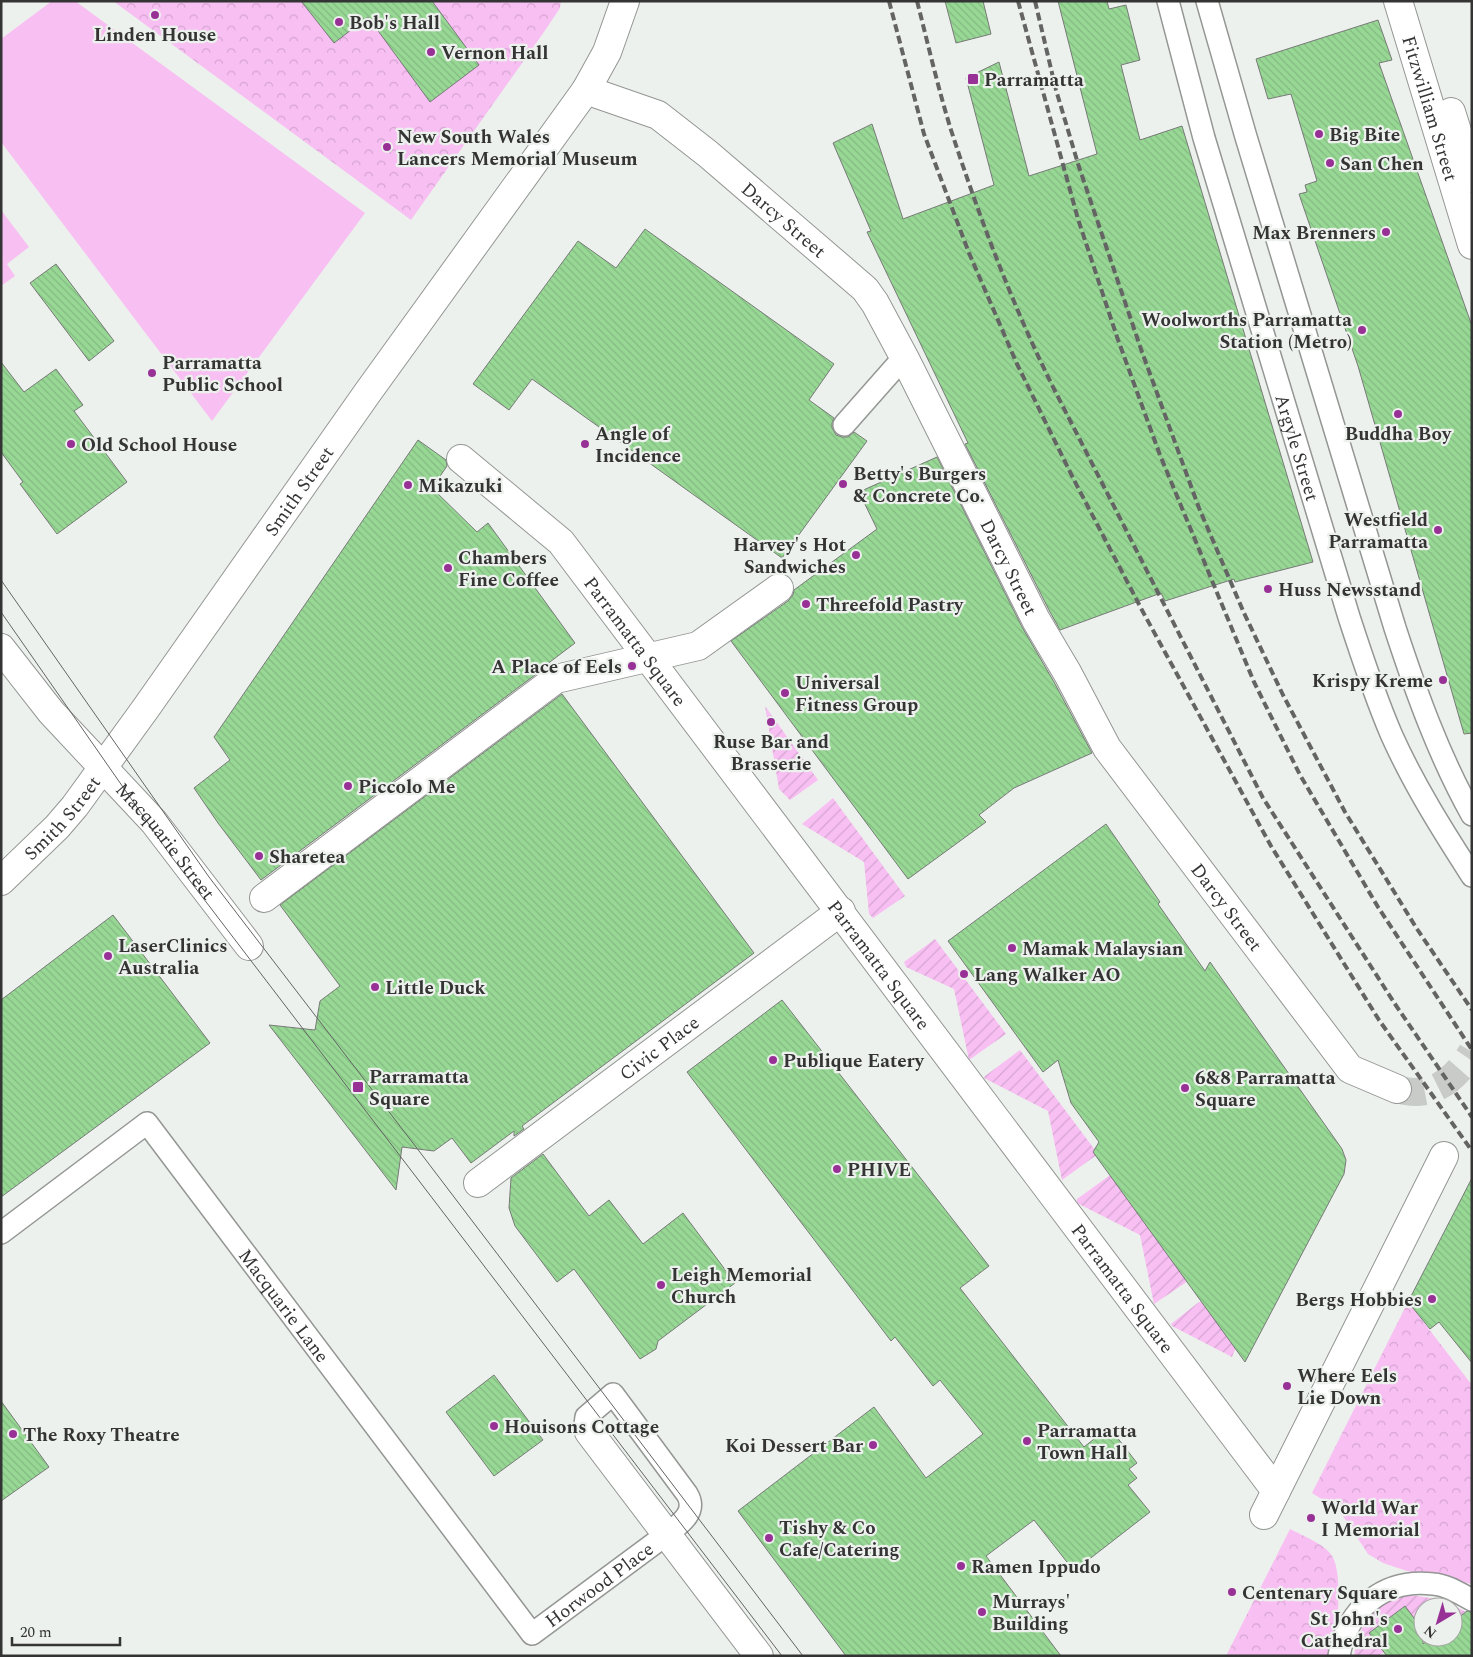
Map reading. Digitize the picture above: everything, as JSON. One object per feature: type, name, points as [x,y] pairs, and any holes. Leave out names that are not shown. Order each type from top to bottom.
[{"type":"street","name":"Smith Street","points":[[1,881],[76,806],[368,392],[586,90],[607,52],[625,1]]},
{"type":"street","name":"Fitzwilliam Street","points":[[1398,1],[1472,245]]},
{"type":"street","name":"Fitzwilliam Street","points":[[1416,1],[1472,178]]},
{"type":"street","name":"Darcy Street","points":[[586,90],[658,115],[737,179],[866,289],[876,303],[904,357],[1036,620],[1068,674],[1107,748],[1350,1069],[1397,1089]]},
{"type":"street","name":"Parramatta Square","points":[[461,459],[561,542],[841,911],[1276,1491]]},
{"type":"street","points":[[264,898],[556,679],[698,646],[779,588]]},
{"type":"street","name":"Macquarie Street","points":[[1,648],[40,700],[154,822],[249,946]]},
{"type":"street","name":"Civic Place","points":[[478,1183],[841,911]]},
{"type":"street","points":[[1264,1515],[1444,1156]]},
{"type":"street","points":[[588,1432],[759,1656]]},
{"type":"lane","name":"Argyle Street","points":[[1168,1],[1204,138],[1348,617],[1392,736],[1448,840],[1472,876]]},
{"type":"lane","points":[[1208,1],[1255,166],[1395,628],[1435,738],[1458,790],[1472,815]]},
{"type":"lane","points":[[844,425],[904,357]]},
{"type":"lane","name":"Macquarie Lane","points":[[1,1233],[147,1123],[532,1634]]},
{"type":"lane","points":[[588,1432],[585,1425],[586,1417],[613,1394],[691,1503],[689,1513],[681,1523],[667,1534]]},
{"type":"lane","name":"Horwood Place","points":[[532,1634],[667,1534]]},
{"type":"lane","points":[[1339,1656],[1349,1624],[1361,1608],[1375,1596],[1394,1587],[1414,1583],[1434,1584],[1454,1589],[1472,1600]]},
{"type":"green space","points":[[52,1],[75,1],[365,213],[212,421],[1,142],[1,39]]},
{"type":"green space","name":"New South Wales Lancers Memorial Museum","points":[[113,1],[561,1],[560,8],[544,32],[411,220]]},
{"type":"green space","points":[[1,210],[29,247],[7,264],[15,276],[1,286]]},
{"type":"green space","points":[[765,706],[818,780],[790,800],[779,789]]},
{"type":"green space","points":[[833,798],[905,896],[873,918],[869,914],[864,862],[802,824]]},
{"type":"green space","points":[[935,939],[1006,1034],[969,1060],[954,989],[906,967],[904,962]]},
{"type":"green space","points":[[1020,1050],[1098,1154],[1062,1180],[1048,1111],[984,1078]]},
{"type":"green space","points":[[1113,1173],[1191,1279],[1154,1304],[1140,1235],[1077,1203],[1077,1199]]},
{"type":"green space","points":[[1199,1302],[1208,1303],[1239,1340],[1232,1357],[1172,1326],[1171,1324]]},
{"type":"green space","points":[[1408,1302],[1472,1385],[1472,1584],[1407,1571],[1383,1563],[1368,1554],[1339,1510],[1312,1493]]},
{"type":"green space","points":[[1290,1529],[1321,1546],[1330,1553],[1335,1561],[1338,1587],[1338,1618],[1334,1656],[1226,1656]]},
{"type":"green space","points":[[1408,1595],[1424,1597],[1413,1597],[1413,1617],[1405,1606],[1369,1633],[1384,1652],[1378,1656],[1354,1656],[1360,1632],[1370,1615],[1385,1604]]},
{"type":"building","name":"Vernon Hall","points":[[301,1],[432,1],[479,65],[430,102],[368,17],[334,43]]},
{"type":"building","points":[[945,1],[983,1],[991,34],[956,43]]},
{"type":"building","points":[[1058,1],[1107,1],[1109,9],[1126,5],[1140,60],[1121,65],[1140,140],[1182,126],[1313,562],[1235,582],[1234,579],[1165,601],[1161,593],[1060,630],[965,444],[968,443],[867,232],[871,231],[833,143],[872,124],[903,219],[994,185],[966,78],[999,62],[1029,176],[1097,154]]},
{"type":"building","name":"Westfield Parramatta","points":[[1378,20],[1392,60],[1379,63],[1472,326],[1472,733],[1464,734],[1358,366],[1299,194],[1307,192],[1305,185],[1317,181],[1291,94],[1268,99],[1256,59]]},
{"type":"building","points":[[645,229],[834,364],[809,400],[834,418],[832,428],[836,435],[848,437],[854,432],[867,441],[782,558],[532,379],[509,410],[473,384],[578,241],[616,268]]},
{"type":"building","points":[[56,264],[114,341],[89,361],[30,283]]},
{"type":"building","name":"Old School House","points":[[1,362],[24,392],[56,369],[83,405],[74,411],[127,482],[57,534],[20,484],[23,482],[1,452]]},
{"type":"building","points":[[418,440],[446,460],[447,466],[432,488],[477,532],[488,523],[575,643],[261,880],[194,788],[230,760],[214,737]]},
{"type":"building","points":[[937,457],[1022,627],[1092,753],[1014,788],[979,815],[986,822],[908,879],[731,641],[788,601],[793,595],[794,590],[877,529],[859,492]]},
{"type":"building","points":[[562,694],[754,953],[522,1126],[524,1129],[514,1136],[514,1131],[471,1163],[452,1138],[434,1151],[402,1147],[396,1190],[269,1025],[315,1030],[320,1001],[340,986],[280,905]]},
{"type":"building","name":"6&8 Parramatta Square","points":[[1106,824],[1160,902],[1158,904],[1205,971],[1210,962],[1342,1149],[1346,1160],[1344,1174],[1245,1362],[1093,1152],[1099,1142],[1071,1103],[1058,1060],[1043,1072],[948,941]]},
{"type":"building","points":[[113,915],[210,1043],[1,1197],[1,1000]]},
{"type":"building","points":[[782,1000],[989,1266],[960,1288],[1084,1447],[1109,1427],[1137,1463],[1129,1469],[1137,1478],[1128,1485],[1150,1512],[1074,1571],[1034,1520],[986,1556],[1061,1656],[846,1656],[738,1511],[874,1407],[926,1478],[983,1434],[940,1380],[933,1386],[895,1337],[891,1341],[687,1072]]},
{"type":"building","points":[[543,1154],[589,1216],[609,1200],[643,1244],[683,1213],[735,1283],[658,1341],[656,1349],[640,1359],[574,1269],[557,1282],[515,1226],[509,1208],[511,1178]]},
{"type":"building","points":[[1472,1178],[1472,1363],[1439,1322],[1430,1329],[1408,1302]]},
{"type":"building","name":"Houisons Cottage","points":[[494,1375],[543,1440],[494,1476],[446,1412]]},
{"type":"building","name":"The Roxy Theatre","points":[[1,1401],[49,1467],[1,1501]]},
{"type":"building","name":"St John's Cathedral","points":[[1405,1606],[1413,1617],[1413,1647],[1463,1647],[1463,1614],[1467,1611],[1472,1612],[1472,1656],[1387,1656],[1369,1633]]},
{"type":"tunnel","points":[[1397,1089],[1409,1092],[1431,1090],[1450,1079],[1472,1052]]},
{"type":"tram line","points":[[1,580],[209,877],[803,1656]]},
{"type":"tram line","points":[[1,612],[171,856],[782,1656]]},
{"type":"railway","points":[[889,1],[924,134],[969,253],[1017,364],[1074,480],[1143,612],[1271,846],[1379,1020],[1472,1151]]},
{"type":"railway","points":[[917,1],[946,114],[974,197],[1011,295],[1055,391],[1263,798],[1395,1004],[1472,1117]]},
{"type":"railway","points":[[1018,1],[1078,219],[1117,337],[1160,455],[1254,682],[1300,775],[1378,907],[1472,1050]]},
{"type":"railway","points":[[1035,1],[1056,90],[1079,167],[1142,352],[1199,508],[1244,613],[1283,695],[1345,812],[1417,929],[1472,1010]]},
{"type":"place","name":"Linden House","points":[[155,15]]},
{"type":"place","name":"Bob's Hall","points":[[339,22]]},
{"type":"place","name":"Vernon Hall","points":[[431,52]]},
{"type":"place","name":"Parramatta","points":[[973,79]]},
{"type":"place","name":"Big Bite","points":[[1319,134]]},
{"type":"place","name":"New South Wales Lancers Memorial Museum","points":[[387,147]]},
{"type":"place","name":"San Chen","points":[[1330,163]]},
{"type":"place","name":"Max Brenners","points":[[1386,232]]},
{"type":"place","name":"Woolworths Parramatta Station (Metro)","points":[[1362,330]]},
{"type":"place","name":"Parramatta Public School","points":[[152,373]]},
{"type":"place","name":"Buddha Boy","points":[[1398,414]]},
{"type":"place","name":"Old School House","points":[[71,444]]},
{"type":"place","name":"Angle of Incidence","points":[[585,444]]},
{"type":"place","name":"Betty's Burgers & Concrete Co.","points":[[843,484]]},
{"type":"place","name":"Mikazuki","points":[[408,485]]},
{"type":"place","name":"Westfield Parramatta","points":[[1438,530]]},
{"type":"place","name":"Harvey's Hot Sandwiches","points":[[856,555]]},
{"type":"place","name":"Chambers Fine Coffee","points":[[448,568]]},
{"type":"place","name":"Huss Newsstand","points":[[1268,589]]},
{"type":"place","name":"Threefold Pastry","points":[[806,604]]},
{"type":"place","name":"A Place of Eels","points":[[632,666]]},
{"type":"place","name":"Krispy Kreme","points":[[1443,680]]},
{"type":"place","name":"Universal Fitness Group","points":[[785,693]]},
{"type":"place","name":"Ruse Bar and Brasserie","points":[[771,722]]},
{"type":"place","name":"Piccolo Me","points":[[348,786]]},
{"type":"place","name":"Sharetea","points":[[259,856]]},
{"type":"place","name":"Mamak Malaysian","points":[[1012,948]]},
{"type":"place","name":"LaserClinics Australia","points":[[108,956]]},
{"type":"place","name":"Lang Walker AO","points":[[964,974]]},
{"type":"place","name":"Little Duck","points":[[375,987]]},
{"type":"place","name":"Publique Eatery","points":[[773,1060]]},
{"type":"place","name":"Parramatta Square","points":[[358,1087]]},
{"type":"place","name":"6&8 Parramatta Square","points":[[1185,1088]]},
{"type":"place","name":"PHIVE","points":[[837,1169]]},
{"type":"place","name":"Leigh Memorial Church","points":[[661,1285]]},
{"type":"place","name":"Bergs Hobbies","points":[[1432,1299]]},
{"type":"place","name":"Where Eels Lie Down","points":[[1287,1386]]},
{"type":"place","name":"Houisons Cottage","points":[[494,1426]]},
{"type":"place","name":"The Roxy Theatre","points":[[13,1434]]},
{"type":"place","name":"Parramatta Town Hall","points":[[1027,1441]]},
{"type":"place","name":"Koi Dessert Bar","points":[[873,1445]]},
{"type":"place","name":"World War I Memorial","points":[[1311,1518]]},
{"type":"place","name":"Tishy & Co Cafe/Catering","points":[[769,1538]]},
{"type":"place","name":"Ramen Ippudo","points":[[961,1566]]},
{"type":"place","name":"Centenary Square","points":[[1232,1592]]},
{"type":"place","name":"Murrays' Building","points":[[982,1612]]},
{"type":"place","name":"St John's Cathedral","points":[[1398,1629]]}]
